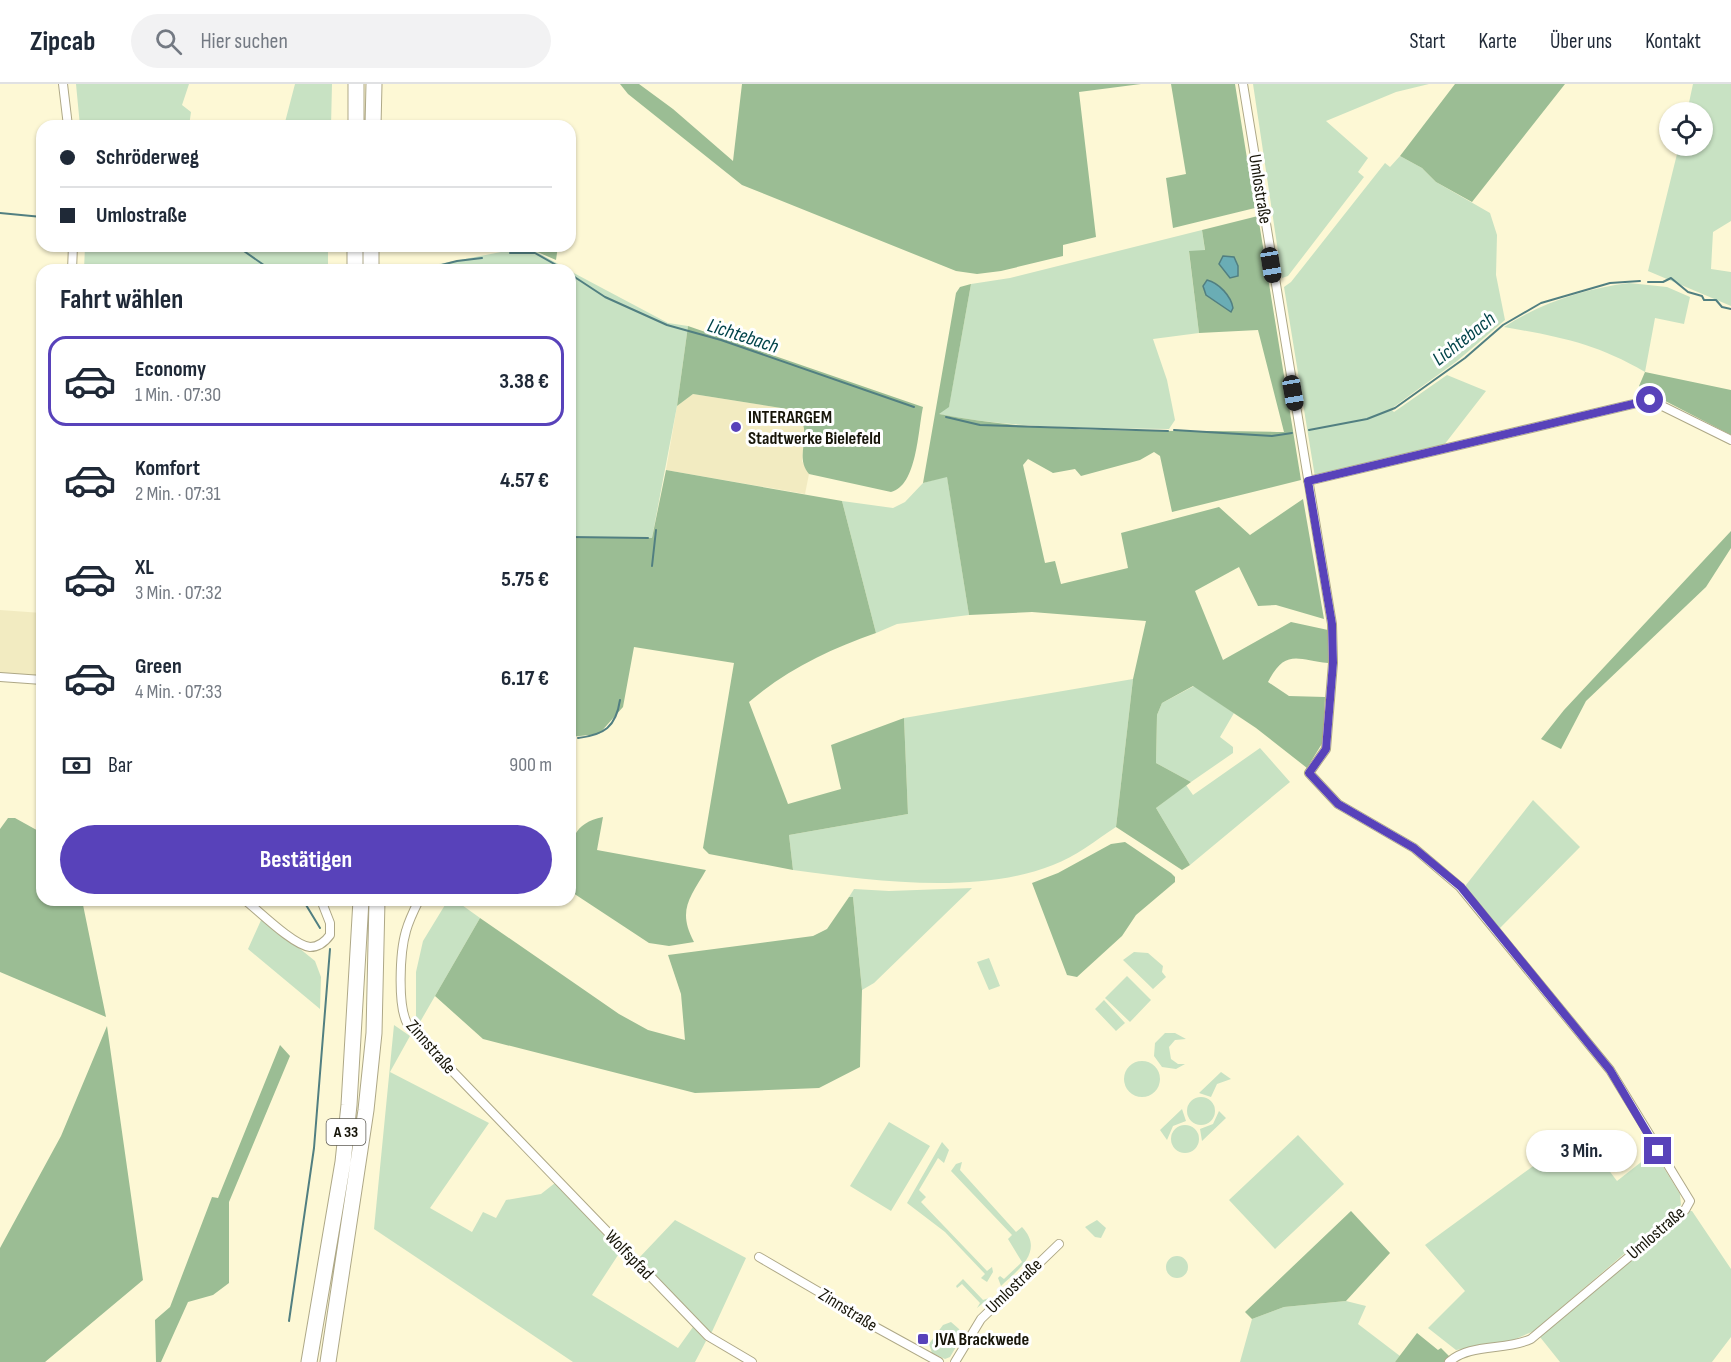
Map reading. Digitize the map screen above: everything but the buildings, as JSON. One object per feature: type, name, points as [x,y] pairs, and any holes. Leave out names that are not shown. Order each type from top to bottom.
[{"type":"highway","points":[[356,84],[356,120]]},
{"type":"highway","points":[[373,120],[374,84]]},
{"type":"highway","name":"A 33","points":[[309,1362],[332,1233],[350,1105],[361,906]]},
{"type":"highway","name":"A 33","points":[[328,1362],[366,1110],[374,1033],[377,906]]},
{"type":"street","points":[[63,84],[67,120]]},
{"type":"street","name":"Umlostraße","points":[[1243,84],[1332,624],[1333,663],[1326,749],[1309,773],[1338,804],[1414,848],[1461,887],[1610,1070],[1690,1202],[1685,1210],[1531,1339],[1516,1345],[1458,1355],[1449,1362]]},
{"type":"street","points":[[1308,481],[1650,400],[1731,440]]},
{"type":"street","points":[[0,677],[36,680]]},
{"type":"street","points":[[253,906],[298,942],[311,947],[319,946],[330,935],[330,923],[323,906]]},
{"type":"street","name":"Zinnstraße","points":[[416,906],[405,932],[403,946],[402,998],[406,1021],[515,1137]]},
{"type":"street","name":"Wolfspfad","points":[[515,1137],[708,1336],[752,1362]]},
{"type":"street","name":"Umlostraße","points":[[955,1362],[981,1319],[1059,1244]]},
{"type":"street","name":"Zinnstraße","points":[[759,1257],[843,1306],[848,1312],[939,1362]]},
{"type":"shaded area","points":[[693,394],[794,410],[805,425],[802,461],[809,474],[805,494],[666,470],[677,406]]},
{"type":"shaded area","points":[[0,610],[36,613],[36,676],[0,674]]},
{"type":"green space","points":[[76,84],[189,84],[182,105],[191,112],[190,120],[79,120]]},
{"type":"green space","points":[[295,84],[332,84],[331,120],[286,120]]},
{"type":"green space","points":[[620,84],[639,84],[673,109],[733,161],[742,84],[1141,84],[1079,92],[1096,237],[1063,245],[1063,256],[1001,271],[977,274],[956,271],[742,185],[628,94]]},
{"type":"green space","points":[[1171,84],[1235,84],[1255,208],[1173,228],[1166,178],[1186,174]]},
{"type":"green space","points":[[1253,84],[1429,84],[1396,92],[1326,121],[1368,158],[1358,172],[1364,177],[1288,276],[1282,278]]},
{"type":"green space","points":[[1455,84],[1565,84],[1472,202],[1436,182],[1422,168],[1400,156]]},
{"type":"green space","points":[[1693,84],[1731,84],[1731,221],[1713,232],[1711,269],[1731,272],[1731,306],[1648,271],[1677,156],[1713,156],[1713,102],[1689,102]]},
{"type":"green space","points":[[1400,156],[1422,168],[1436,182],[1490,213],[1497,235],[1496,275],[1505,320],[1457,361],[1391,409],[1394,412],[1447,375],[1486,391],[1444,445],[1315,477],[1284,287],[1291,282],[1385,163],[1390,167]]},
{"type":"green space","points":[[1258,216],[1301,480],[1172,512],[1160,456],[1154,452],[1140,460],[1081,476],[1075,469],[1053,473],[1028,459],[1023,465],[1045,563],[1055,561],[1061,584],[1128,568],[1121,533],[1219,507],[1250,535],[1303,499],[1324,619],[1276,605],[1258,606],[1239,567],[1195,591],[1223,660],[1291,622],[1328,630],[1328,663],[1299,659],[1286,660],[1268,682],[1289,696],[1325,697],[1323,742],[1307,768],[1256,728],[1193,686],[1162,703],[1157,715],[1156,763],[1191,782],[1156,808],[1190,865],[1182,870],[1116,827],[1133,679],[1146,621],[1032,612],[969,615],[947,477],[923,483],[956,293],[960,287],[971,284],[949,407],[939,414],[981,421],[1067,429],[1284,432],[1258,330],[1199,333],[1189,251],[1205,250],[1202,230]]},
{"type":"green space","points":[[1202,230],[1205,251],[1189,252],[1199,333],[1153,339],[1167,380],[1175,420],[1169,429],[1024,425],[938,414],[949,406],[971,284],[1010,278]]},
{"type":"green space","points":[[85,252],[328,252],[328,264],[84,264]]},
{"type":"green space","points":[[501,252],[537,252],[558,264],[439,264]]},
{"type":"green space","points":[[537,252],[557,252],[556,260]]},
{"type":"green space","points":[[576,274],[668,323],[688,326],[677,406],[652,538],[576,538]]},
{"type":"green space","points":[[1629,283],[1667,287],[1690,297],[1684,324],[1655,318],[1645,372],[1610,354],[1577,342],[1504,327],[1534,310],[1564,298]]},
{"type":"green space","points":[[688,326],[923,407],[915,456],[911,469],[900,488],[891,492],[809,474],[803,459],[804,426],[794,410],[693,394],[677,406]]},
{"type":"green space","points":[[1645,372],[1731,390],[1731,435],[1642,389],[1639,386]]},
{"type":"green space","points":[[666,470],[842,501],[876,633],[842,646],[793,670],[749,702],[788,804],[841,789],[831,745],[904,718],[908,814],[789,835],[793,870],[709,854],[703,848],[734,663],[634,647],[623,707],[599,734],[576,736],[576,538],[652,538]]},
{"type":"green space","points":[[947,476],[969,615],[897,624],[876,633],[842,501],[893,508],[905,502],[923,483]]},
{"type":"green space","points":[[1731,531],[1731,548],[1706,587],[1586,701],[1561,749],[1541,739],[1564,710]]},
{"type":"green space","points":[[1133,679],[1116,827],[1069,858],[1024,874],[959,883],[890,881],[793,870],[789,835],[908,814],[904,718]]},
{"type":"green space","points":[[1194,686],[1234,713],[1220,737],[1233,747],[1233,753],[1191,782],[1156,763],[1157,715],[1162,703]]},
{"type":"green space","points":[[1260,748],[1290,782],[1190,865],[1156,808],[1186,785],[1193,795]]},
{"type":"green space","points":[[1533,800],[1580,847],[1499,929],[1466,890],[1466,885]]},
{"type":"green space","points":[[603,817],[597,850],[706,870],[691,897],[686,913],[686,921],[694,942],[669,946],[649,943],[576,895],[576,834],[590,821]]},
{"type":"green space","points":[[8,818],[15,818],[36,830],[36,906],[83,906],[106,1017],[0,972],[0,829]]},
{"type":"green space","points":[[1125,842],[1171,873],[1175,877],[1175,882],[1136,915],[1122,936],[1077,977],[1067,975],[1032,883],[1058,873],[1111,844]]},
{"type":"green space","points":[[972,888],[874,983],[862,990],[853,897],[849,897],[854,889],[889,891]]},
{"type":"green space","points":[[849,897],[853,897],[862,990],[860,1067],[819,1088],[695,1093],[483,1039],[435,996],[480,918],[619,1014],[648,1030],[685,1040],[681,994],[668,955],[813,936],[827,929]]},
{"type":"green space","points":[[444,906],[463,906],[480,918],[416,1029],[416,972],[423,941]]},
{"type":"green space","points":[[262,918],[315,961],[321,977],[320,1009],[248,949]]},
{"type":"green space","points":[[1134,952],[1148,953],[1163,966],[1162,972],[1166,977],[1153,989],[1123,960]]},
{"type":"green space","points":[[989,958],[1000,986],[989,990],[977,962]]},
{"type":"green space","points":[[1127,976],[1151,1000],[1130,1022],[1105,998]]},
{"type":"green space","points":[[1104,1000],[1125,1023],[1116,1031],[1095,1009]]},
{"type":"green space","points":[[394,1025],[410,1036],[390,1072],[489,1123],[430,1208],[472,1232],[483,1212],[496,1218],[506,1200],[541,1194],[555,1183],[620,1252],[592,1295],[678,1348],[693,1327],[706,1341],[695,1362],[573,1362],[374,1229]]},
{"type":"green space","points":[[107,1026],[143,1280],[45,1362],[0,1362],[0,1248],[61,1136]]},
{"type":"green space","points":[[1165,1033],[1175,1033],[1186,1039],[1175,1040],[1169,1047],[1171,1059],[1178,1064],[1185,1064],[1176,1069],[1162,1067],[1154,1056],[1155,1043]]},
{"type":"green space","points":[[280,1045],[290,1056],[229,1202],[229,1283],[213,1295],[188,1302],[161,1362],[156,1362],[155,1320],[170,1307],[212,1197],[218,1198]]},
{"type":"green space","points":[[1142,1061],[1155,1066],[1160,1079],[1155,1092],[1142,1097],[1129,1092],[1124,1079],[1129,1066]]},
{"type":"green space","points":[[1221,1072],[1231,1079],[1217,1084],[1211,1097],[1199,1093]]},
{"type":"green space","points":[[1201,1097],[1211,1101],[1215,1111],[1211,1121],[1201,1125],[1191,1121],[1187,1111],[1191,1101]]},
{"type":"green space","points":[[1182,1109],[1186,1121],[1173,1126],[1167,1140],[1160,1130]]},
{"type":"green space","points":[[1219,1111],[1226,1118],[1202,1141],[1200,1129],[1213,1124]]},
{"type":"green space","points":[[889,1122],[930,1146],[891,1211],[850,1186]]},
{"type":"green space","points":[[1185,1125],[1195,1129],[1199,1139],[1195,1149],[1185,1153],[1175,1149],[1171,1139],[1175,1129]]},
{"type":"green space","points":[[1580,1132],[1617,1181],[1654,1152],[1680,1194],[1681,1205],[1534,1331],[1506,1343],[1456,1350],[1428,1328],[1465,1291],[1425,1245]]},
{"type":"green space","points":[[1298,1135],[1344,1184],[1275,1249],[1229,1200]]},
{"type":"green space","points":[[942,1142],[949,1150],[944,1163],[938,1158],[919,1190],[926,1197],[921,1202],[987,1271],[992,1267],[993,1272],[987,1282],[981,1278],[985,1274],[945,1232],[907,1203]]},
{"type":"green space","points":[[962,1162],[960,1170],[1016,1232],[1022,1227],[1031,1244],[1030,1252],[1021,1267],[1001,1286],[998,1278],[1000,1276],[1004,1279],[1022,1262],[1008,1239],[1012,1235],[951,1171],[956,1164]]},
{"type":"green space","points":[[1351,1211],[1390,1253],[1346,1301],[1284,1307],[1252,1319],[1245,1312]]},
{"type":"green space","points":[[1689,1211],[1692,1211],[1731,1269],[1731,1337],[1712,1362],[1560,1362],[1540,1337]]},
{"type":"green space","points":[[675,1220],[746,1258],[710,1336],[638,1259]]},
{"type":"green space","points":[[1097,1220],[1106,1228],[1101,1238],[1095,1237],[1085,1227]]},
{"type":"green space","points":[[1177,1256],[1185,1259],[1188,1267],[1185,1275],[1177,1278],[1169,1275],[1166,1267],[1169,1259]]},
{"type":"green space","points":[[963,1279],[983,1300],[989,1298],[977,1308],[980,1303],[962,1284],[957,1288],[956,1286]]},
{"type":"green space","points":[[1346,1301],[1366,1306],[1358,1324],[1400,1356],[1395,1362],[1240,1362],[1252,1319],[1284,1307]]},
{"type":"green space","points":[[951,1322],[959,1329],[962,1337],[950,1357],[945,1359],[932,1353],[929,1344],[943,1325]]},
{"type":"green space","points":[[1417,1333],[1438,1350],[1441,1348],[1450,1357],[1446,1362],[1395,1362]]},
{"type":"water","points":[[1223,256],[1234,257],[1238,266],[1238,276],[1230,278],[1219,264]]},
{"type":"water","points":[[1207,280],[1220,287],[1227,295],[1232,303],[1231,312],[1206,295],[1203,286]]},
{"type":"waterway","name":"Lichtebach","points":[[0,213],[36,216]]},
{"type":"waterway","name":"Lichtebach","points":[[245,252],[262,264]]},
{"type":"waterway","name":"Lichtebach","points":[[510,253],[535,253],[554,264]]},
{"type":"waterway","name":"Lichtebach","points":[[445,264],[482,258]]},
{"type":"waterway","name":"Lichtebach","points":[[576,278],[605,297],[667,325],[721,340],[914,407]]},
{"type":"waterway","name":"Lichtebach","points":[[1648,282],[1663,282],[1671,278],[1688,292],[1702,296],[1704,300],[1716,300],[1722,307],[1731,309]]},
{"type":"waterway","name":"Lichtebach","points":[[1309,430],[1367,419],[1395,408],[1465,358],[1503,325],[1541,303],[1610,283],[1640,281]]},
{"type":"waterway","name":"Lichtebach","points":[[946,417],[980,425],[1168,431]]},
{"type":"waterway","name":"Lichtebach","points":[[1174,430],[1272,436],[1292,433]]},
{"type":"waterway","points":[[652,566],[656,530]]},
{"type":"waterway","points":[[576,537],[648,538]]},
{"type":"waterway","points":[[578,738],[595,735],[607,728],[615,717],[620,700]]},
{"type":"waterway","points":[[307,906],[320,928]]},
{"type":"waterway","points":[[289,1321],[314,1148],[330,949]]},
{"type":"place","name":"INTERARGEM Stadtwerke Bielefeld","points":[[736,427]]},
{"type":"place","name":"JVA Brackwede","points":[[923,1339]]},
{"type":"route","points":[[1650,400],[1308,481],[1332,624],[1333,663],[1326,749],[1309,773],[1327,795],[1338,804],[1414,848],[1461,887],[1610,1070],[1658,1151]]}]
